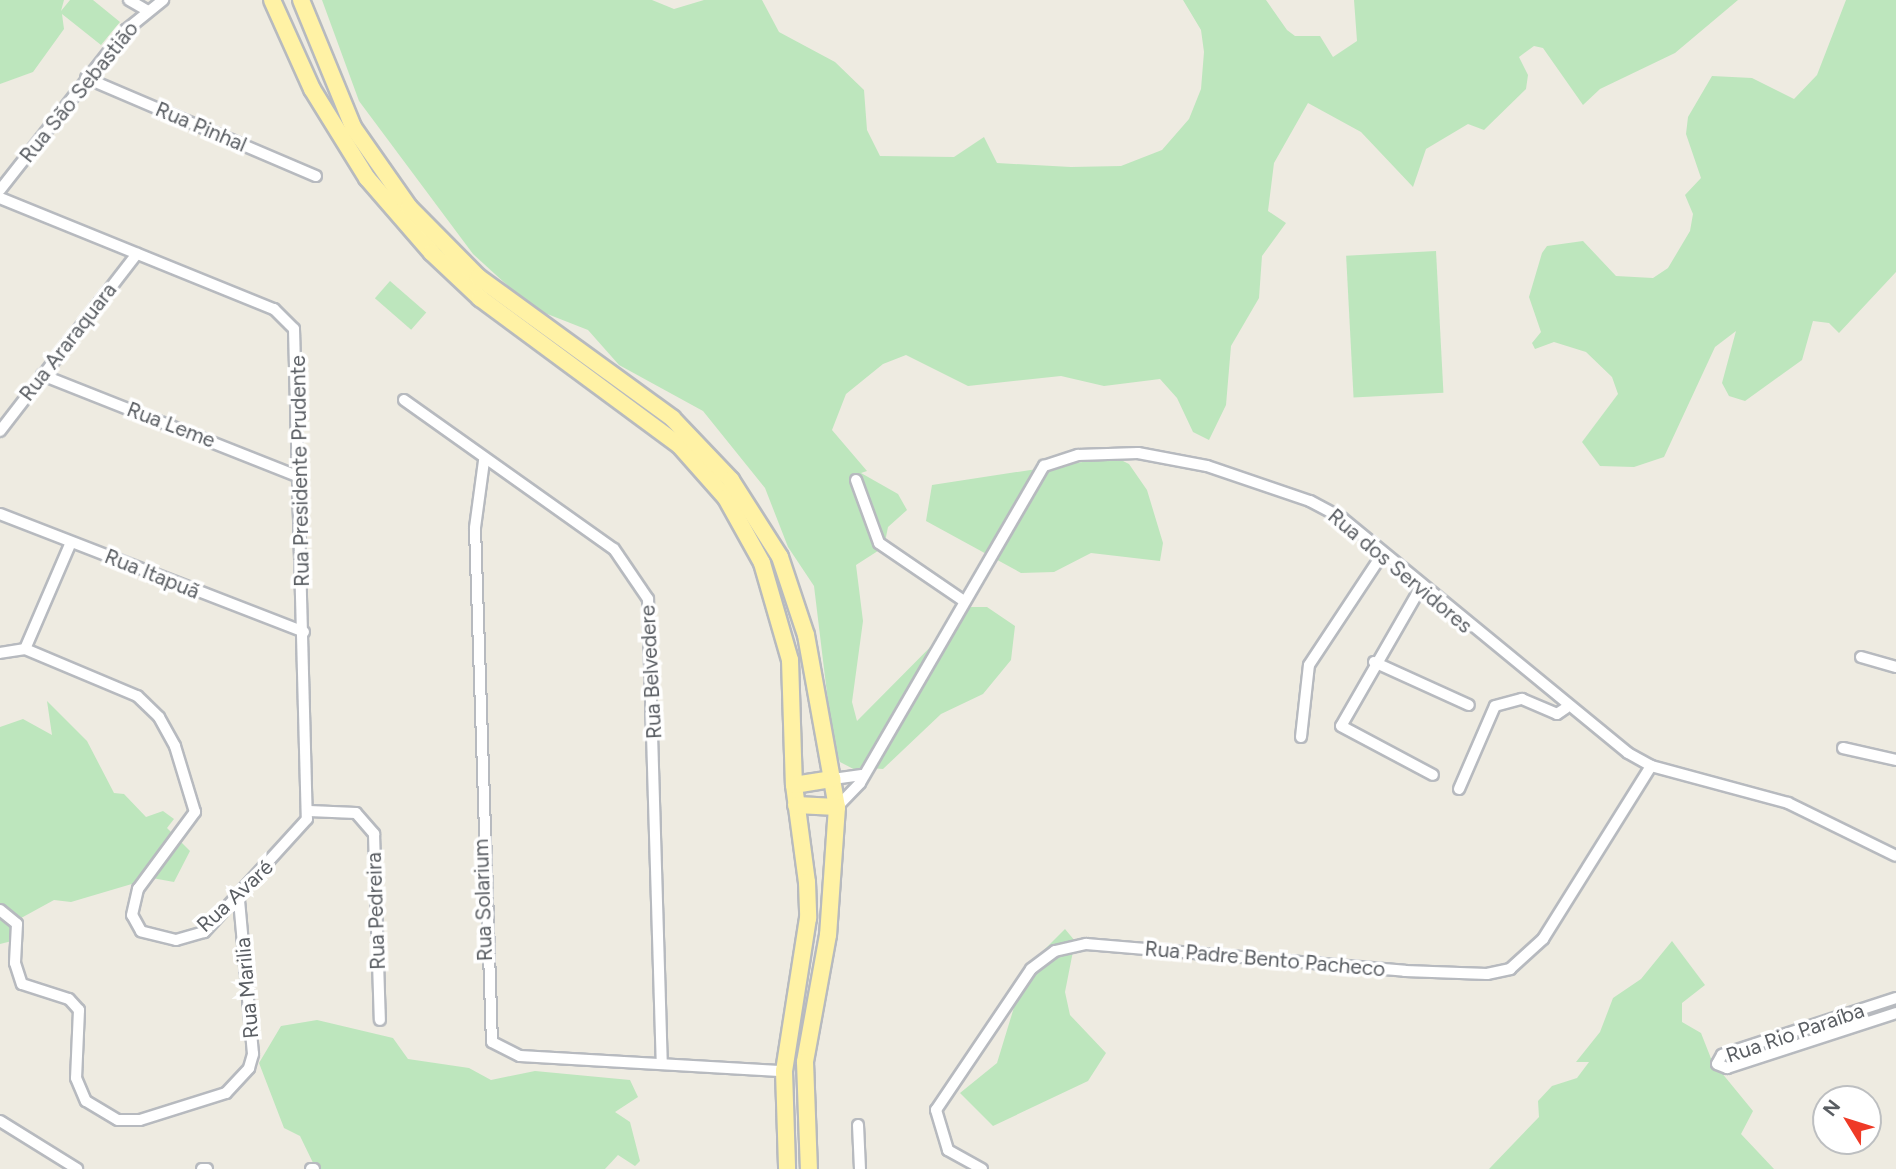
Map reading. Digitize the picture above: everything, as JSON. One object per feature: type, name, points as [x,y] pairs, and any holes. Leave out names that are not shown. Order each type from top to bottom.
[{"type":"main road","points":[[272,0],[312,89],[367,178],[432,253],[480,298],[657,425],[726,498],[762,563],[783,626],[793,690],[794,785],[808,918],[783,1071],[787,1169]]},
{"type":"main road","points":[[301,0],[353,127],[440,243],[518,309],[672,418],[748,503],[796,596],[837,807],[828,935],[804,1072],[809,1169]]},
{"type":"main road","points":[[794,785],[833,779]]},
{"type":"main road","points":[[796,805],[837,807]]},
{"type":"street","points":[[129,0],[149,5]]},
{"type":"street","name":"Rua São Sebastião","points":[[0,190],[86,78],[149,5],[163,0]]},
{"type":"street","name":"Rua Pinhal","points":[[86,78],[316,176]]},
{"type":"street","name":"Rua Presidente Prudente","points":[[0,198],[286,317],[297,343],[309,811]]},
{"type":"street","name":"Rua Araraquara","points":[[0,431],[137,254]]},
{"type":"street","name":"Rua Leme","points":[[42,375],[300,477]]},
{"type":"street","name":"Rua Belvedere","points":[[404,400],[484,461],[614,549],[648,599],[662,1063]]},
{"type":"street","name":"Rua dos Servidores","points":[[837,807],[862,775],[1038,473],[1052,461],[1078,455],[1153,454],[1235,474],[1310,500],[1383,553],[1566,708],[1651,766],[1788,803],[1896,856]]},
{"type":"street","name":"Rua Solarium","points":[[484,461],[475,528],[488,1032],[507,1054],[783,1071]]},
{"type":"street","points":[[856,480],[879,544],[964,601]]},
{"type":"street","name":"Rua Itapuã","points":[[0,514],[304,632]]},
{"type":"street","points":[[0,653],[25,649],[71,542]]},
{"type":"street","points":[[1301,737],[1309,664],[1383,553]]},
{"type":"street","points":[[1421,587],[1374,662],[1343,732],[1433,775]]},
{"type":"street","name":"Rua Avaré","points":[[25,649],[137,696],[159,717],[175,746],[195,812],[138,889],[132,915],[141,931],[186,939],[239,899],[299,832],[309,811]]},
{"type":"street","points":[[1861,657],[1896,667]]},
{"type":"street","points":[[1374,662],[1469,705]]},
{"type":"street","points":[[1459,789],[1495,706],[1522,699],[1556,714],[1566,708]]},
{"type":"street","points":[[1843,748],[1896,760]]},
{"type":"street","name":"Rua Padre Bento Pacheco","points":[[982,1169],[948,1150],[936,1110],[1031,969],[1055,951],[1086,944],[1405,971],[1487,974],[1510,969],[1544,939],[1651,766]]},
{"type":"street","points":[[833,779],[862,775]]},
{"type":"street","name":"Rua Pedreira","points":[[309,811],[356,813],[373,834],[380,1020]]},
{"type":"street","name":"Rua Marilia","points":[[0,909],[17,924],[22,984],[69,999],[79,1010],[76,1078],[86,1101],[118,1120],[141,1120],[226,1093],[249,1068],[253,1054],[239,899]]},
{"type":"street","name":"Rua Rio Paraíba","points":[[1896,998],[1722,1055],[1717,1064],[1727,1068],[1896,1013]]},
{"type":"street","points":[[0,1121],[77,1169]]},
{"type":"street","points":[[858,1125],[860,1169]]},
{"type":"green space","points":[[0,0],[64,0],[61,11],[70,0],[93,0],[120,22],[101,45],[62,14],[64,29],[33,72],[0,84]]},
{"type":"green space","points":[[322,0],[652,0],[674,9],[704,0],[762,0],[779,32],[835,62],[864,90],[867,130],[880,156],[954,157],[984,137],[997,163],[1071,167],[1121,166],[1162,150],[1189,119],[1201,89],[1204,52],[1201,30],[1183,0],[1266,0],[1287,30],[1295,36],[1320,36],[1333,57],[1357,41],[1354,0],[1738,0],[1675,53],[1600,89],[1583,105],[1543,48],[1534,46],[1519,57],[1528,75],[1526,89],[1484,130],[1468,124],[1426,149],[1413,187],[1361,132],[1308,103],[1274,163],[1268,211],[1286,223],[1262,256],[1259,298],[1231,346],[1226,405],[1209,440],[1193,432],[1177,398],[1160,379],[1104,386],[1061,376],[968,386],[906,355],[883,364],[846,394],[832,430],[867,471],[861,473],[898,494],[907,510],[888,527],[884,547],[856,565],[863,621],[852,702],[857,721],[970,607],[987,607],[1015,626],[1011,660],[983,694],[941,714],[883,769],[869,768],[865,775],[840,762],[833,743],[814,586],[788,547],[765,488],[703,411],[619,365],[588,330],[532,308],[473,254],[359,101]]},
{"type":"green space","points":[[1846,0],[1896,0],[1896,272],[1839,333],[1829,323],[1813,321],[1802,360],[1745,401],[1729,396],[1722,383],[1736,331],[1715,347],[1664,457],[1634,467],[1600,466],[1582,442],[1618,394],[1612,377],[1586,352],[1554,342],[1535,349],[1532,343],[1541,332],[1529,297],[1542,253],[1547,246],[1583,241],[1616,276],[1653,278],[1668,268],[1690,231],[1693,214],[1685,195],[1701,178],[1686,134],[1688,117],[1712,76],[1752,78],[1794,99],[1817,75]]},
{"type":"green space","points":[[1436,251],[1443,393],[1354,398],[1346,256]]},
{"type":"green space","points":[[390,281],[426,312],[411,330],[375,298]]},
{"type":"green space","points":[[1115,457],[1129,464],[1147,490],[1163,543],[1160,561],[1091,553],[1054,572],[1021,573],[926,521],[932,485]]},
{"type":"green space","points":[[47,701],[87,741],[114,793],[124,794],[146,817],[163,811],[174,819],[167,828],[190,851],[174,882],[152,878],[71,902],[54,900],[12,923],[12,941],[0,944],[0,727],[23,719],[52,735]]},
{"type":"green space","points":[[1065,929],[1075,941],[1065,992],[1070,1015],[1106,1053],[1088,1081],[993,1126],[960,1093],[997,1063],[1026,968]]},
{"type":"green space","points":[[1672,941],[1705,985],[1682,1003],[1682,1022],[1701,1033],[1712,1061],[1753,1111],[1741,1134],[1774,1169],[1489,1169],[1539,1117],[1538,1101],[1552,1086],[1577,1078],[1589,1062],[1576,1062],[1600,1032],[1613,998],[1641,979]]},
{"type":"green space","points":[[317,1020],[393,1038],[408,1059],[469,1068],[491,1080],[535,1071],[630,1080],[638,1097],[615,1112],[630,1122],[640,1161],[635,1166],[618,1155],[605,1169],[316,1169],[300,1136],[284,1128],[259,1063],[281,1026]]}]
